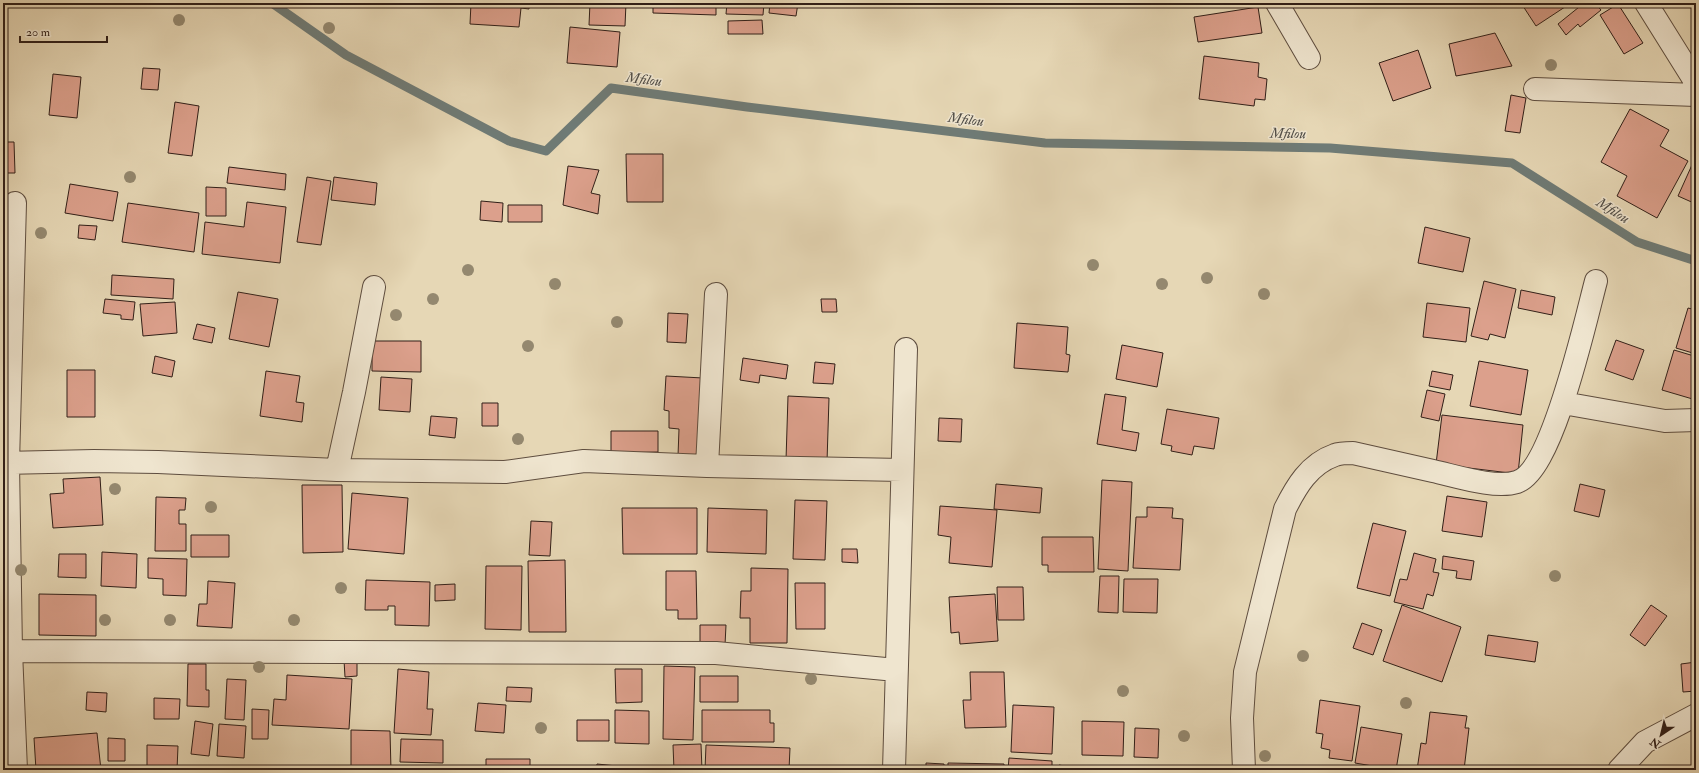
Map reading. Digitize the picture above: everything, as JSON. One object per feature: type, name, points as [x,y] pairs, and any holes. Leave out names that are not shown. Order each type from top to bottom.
[{"type":"street","points":[[1277,3],[1309,58]]},
{"type":"street","points":[[1646,3],[1696,83]]},
{"type":"street","points":[[1536,89],[1696,95]]},
{"type":"street","points":[[15,203],[6,463],[7,651],[16,770]]},
{"type":"street","points":[[1244,770],[1242,718],[1245,672],[1285,509],[1295,488],[1311,468],[1334,455],[1353,452],[1485,483],[1518,482],[1530,472],[1540,457],[1563,403],[1596,281]]},
{"type":"street","points":[[337,470],[354,392],[374,287]]},
{"type":"street","points":[[707,466],[716,294]]},
{"type":"street","points":[[894,770],[906,349]]},
{"type":"street","points":[[1563,403],[1665,421],[1696,420]]},
{"type":"street","points":[[6,463],[94,461],[158,462],[337,470],[505,472],[584,461],[707,466],[902,470]]},
{"type":"street","points":[[7,651],[92,650],[716,653],[896,670]]},
{"type":"street","points":[[1619,770],[1645,742],[1696,715]]},
{"type":"building","points":[[471,3],[529,3],[529,9],[521,8],[519,27],[470,24]]},
{"type":"building","points":[[590,3],[626,3],[625,26],[589,25]]},
{"type":"building","points":[[653,3],[716,3],[716,15],[653,13]]},
{"type":"building","points":[[727,3],[764,3],[763,15],[726,14]]},
{"type":"building","points":[[770,3],[798,3],[796,16],[769,13]]},
{"type":"building","points":[[1521,3],[1571,3],[1536,26]]},
{"type":"building","points":[[1584,3],[1595,3],[1601,10],[1580,27],[1578,24],[1566,35],[1558,24]]},
{"type":"building","points":[[1618,4],[1643,43],[1624,54],[1600,15]]},
{"type":"building","points":[[1258,7],[1262,33],[1198,42],[1194,17]]},
{"type":"building","points":[[762,20],[763,34],[728,34],[728,21]]},
{"type":"building","points":[[570,27],[620,32],[617,67],[567,63]]},
{"type":"building","points":[[3,31],[7,32],[3,55]]},
{"type":"building","points":[[1495,33],[1512,66],[1456,76],[1449,44]]},
{"type":"building","points":[[1418,50],[1431,88],[1393,101],[1379,63]]},
{"type":"building","points":[[1204,56],[1259,63],[1258,77],[1267,79],[1265,100],[1255,99],[1254,106],[1199,99]]},
{"type":"building","points":[[143,68],[160,69],[158,90],[141,89]]},
{"type":"building","points":[[53,74],[81,77],[77,118],[49,115]]},
{"type":"building","points":[[1511,95],[1526,98],[1520,133],[1505,131]]},
{"type":"building","points":[[175,102],[199,106],[192,156],[168,153]]},
{"type":"building","points":[[1630,109],[1669,130],[1660,146],[1688,161],[1657,218],[1617,196],[1627,176],[1601,162]]},
{"type":"building","points":[[3,142],[14,142],[15,173],[3,173]]},
{"type":"building","points":[[626,154],[663,154],[663,202],[627,202]]},
{"type":"building","points":[[1696,156],[1696,204],[1678,196]]},
{"type":"building","points":[[568,166],[599,170],[591,193],[600,195],[598,214],[563,205]]},
{"type":"building","points":[[229,167],[286,174],[285,190],[227,183]]},
{"type":"building","points":[[307,177],[331,181],[321,245],[297,242]]},
{"type":"building","points":[[334,177],[377,183],[375,205],[331,200]]},
{"type":"building","points":[[70,184],[118,192],[113,221],[65,213]]},
{"type":"building","points":[[206,187],[226,188],[226,216],[206,216]]},
{"type":"building","points":[[481,201],[503,203],[502,222],[480,220]]},
{"type":"building","points":[[247,202],[286,207],[280,263],[202,254],[205,222],[244,227]]},
{"type":"building","points":[[128,203],[199,213],[194,252],[122,242]]},
{"type":"building","points":[[508,205],[542,205],[542,222],[508,222]]},
{"type":"building","points":[[79,225],[97,226],[95,240],[78,238]]},
{"type":"building","points":[[1425,227],[1470,238],[1463,272],[1418,263]]},
{"type":"building","points":[[112,275],[174,279],[173,299],[111,295]]},
{"type":"building","points":[[1484,281],[1516,289],[1505,338],[1490,334],[1488,340],[1471,336]]},
{"type":"building","points":[[1521,290],[1555,297],[1552,315],[1518,308]]},
{"type":"building","points":[[238,292],[278,299],[269,347],[229,339]]},
{"type":"building","points":[[105,299],[135,302],[133,320],[121,319],[121,315],[103,313]]},
{"type":"building","points":[[821,299],[836,299],[837,312],[822,312]]},
{"type":"building","points":[[175,302],[177,333],[143,336],[140,304]]},
{"type":"building","points":[[1427,303],[1470,308],[1466,342],[1423,337]]},
{"type":"building","points":[[1688,308],[1696,310],[1696,354],[1676,348]]},
{"type":"building","points":[[668,313],[688,314],[686,343],[667,342]]},
{"type":"building","points":[[1017,323],[1068,327],[1066,354],[1070,355],[1068,372],[1014,368]]},
{"type":"building","points":[[197,324],[215,328],[212,343],[193,339]]},
{"type":"building","points":[[1616,340],[1644,350],[1633,380],[1605,370]]},
{"type":"building","points":[[372,341],[421,341],[421,372],[372,371]]},
{"type":"building","points":[[1122,345],[1163,353],[1157,387],[1116,379]]},
{"type":"building","points":[[1674,350],[1694,356],[1692,361],[1696,362],[1696,400],[1662,390]]},
{"type":"building","points":[[155,356],[175,361],[172,377],[152,373]]},
{"type":"building","points":[[743,358],[788,365],[786,379],[760,375],[759,383],[740,380]]},
{"type":"building","points":[[1479,361],[1528,370],[1521,415],[1470,406]]},
{"type":"building","points":[[815,362],[835,364],[833,384],[813,383]]},
{"type":"building","points":[[67,370],[95,370],[95,417],[67,417]]},
{"type":"building","points":[[266,371],[300,376],[296,402],[304,403],[302,422],[260,416]]},
{"type":"building","points":[[1432,371],[1453,375],[1450,390],[1429,386]]},
{"type":"building","points":[[666,376],[703,378],[700,457],[678,456],[679,429],[669,428],[669,411],[664,410]]},
{"type":"building","points":[[381,377],[412,379],[410,412],[379,410]]},
{"type":"building","points":[[1427,390],[1445,394],[1439,421],[1421,417]]},
{"type":"building","points":[[1105,394],[1126,397],[1122,430],[1139,433],[1136,451],[1097,444]]},
{"type":"building","points":[[788,396],[829,398],[827,462],[786,460]]},
{"type":"building","points":[[482,403],[498,403],[498,426],[482,426]]},
{"type":"building","points":[[1167,409],[1219,418],[1214,449],[1194,446],[1192,455],[1171,451],[1172,446],[1161,444]]},
{"type":"building","points":[[1442,415],[1523,425],[1518,474],[1436,464]]},
{"type":"building","points":[[431,416],[457,418],[455,438],[429,435]]},
{"type":"building","points":[[939,418],[962,419],[961,442],[938,441]]},
{"type":"building","points":[[611,431],[658,431],[658,452],[611,453]]},
{"type":"building","points":[[100,477],[103,525],[53,528],[50,494],[64,493],[63,479]]},
{"type":"building","points":[[1102,480],[1132,482],[1128,571],[1098,569]]},
{"type":"building","points":[[996,484],[1042,488],[1040,513],[994,509]]},
{"type":"building","points":[[1580,484],[1605,490],[1599,517],[1574,511]]},
{"type":"building","points":[[302,485],[342,485],[343,552],[303,553]]},
{"type":"building","points":[[352,493],[408,498],[404,554],[348,549]]},
{"type":"building","points":[[1447,496],[1487,502],[1482,537],[1442,531]]},
{"type":"building","points":[[156,497],[186,498],[185,510],[179,510],[179,524],[186,524],[186,551],[155,551]]},
{"type":"building","points":[[795,500],[827,501],[825,560],[793,559]]},
{"type":"building","points":[[940,506],[997,510],[992,567],[949,563],[951,537],[938,535]]},
{"type":"building","points":[[1147,507],[1173,508],[1172,518],[1183,519],[1180,570],[1133,568],[1136,517],[1147,517]]},
{"type":"building","points":[[622,508],[697,508],[697,554],[623,554]]},
{"type":"building","points":[[708,508],[767,510],[766,554],[707,552]]},
{"type":"building","points":[[531,521],[552,522],[550,556],[529,555]]},
{"type":"building","points":[[1373,523],[1406,531],[1390,596],[1357,588]]},
{"type":"building","points":[[191,535],[229,535],[229,557],[191,557]]},
{"type":"building","points":[[1042,537],[1093,537],[1094,572],[1048,572],[1048,565],[1042,565]]},
{"type":"building","points":[[842,549],[857,549],[858,563],[842,562]]},
{"type":"building","points":[[102,552],[137,554],[136,588],[101,586]]},
{"type":"building","points":[[1414,553],[1436,559],[1433,572],[1439,573],[1433,596],[1427,594],[1423,609],[1394,602],[1400,579],[1407,580]]},
{"type":"building","points":[[59,554],[86,554],[86,578],[58,577]]},
{"type":"building","points":[[1443,556],[1474,561],[1471,580],[1456,578],[1457,571],[1442,569]]},
{"type":"building","points":[[148,558],[187,559],[186,596],[163,595],[163,579],[148,578]]},
{"type":"building","points":[[565,560],[566,632],[529,632],[528,561]]},
{"type":"building","points":[[486,566],[522,566],[521,630],[485,629]]},
{"type":"building","points":[[751,568],[788,569],[787,643],[750,643],[750,618],[740,618],[741,591],[751,591]]},
{"type":"building","points":[[666,571],[696,571],[697,619],[678,619],[678,610],[666,610]]},
{"type":"building","points":[[1100,576],[1119,576],[1118,613],[1098,612]]},
{"type":"building","points":[[1124,579],[1158,579],[1157,613],[1123,612]]},
{"type":"building","points":[[366,580],[430,582],[429,626],[395,625],[395,606],[388,606],[388,610],[365,610]]},
{"type":"building","points":[[208,581],[235,583],[232,628],[197,626],[199,604],[207,604]]},
{"type":"building","points":[[795,583],[825,583],[825,629],[796,629]]},
{"type":"building","points":[[455,584],[455,600],[435,601],[435,585]]},
{"type":"building","points":[[997,587],[1023,587],[1024,620],[998,620]]},
{"type":"building","points":[[39,594],[96,595],[96,636],[39,635]]},
{"type":"building","points":[[995,594],[998,641],[960,644],[959,632],[951,633],[949,597]]},
{"type":"building","points":[[1402,605],[1461,627],[1442,682],[1383,661]]},
{"type":"building","points":[[1651,605],[1667,616],[1645,646],[1630,635]]},
{"type":"building","points":[[1362,623],[1382,630],[1373,655],[1353,648]]},
{"type":"building","points":[[700,625],[726,625],[725,645],[700,645]]},
{"type":"building","points":[[1488,635],[1538,642],[1535,662],[1485,655]]},
{"type":"building","points":[[357,659],[357,676],[345,677],[344,660]]},
{"type":"building","points":[[1696,662],[1696,691],[1683,692],[1681,664]]},
{"type":"building","points":[[188,664],[206,664],[206,690],[209,690],[209,707],[187,706]]},
{"type":"building","points":[[664,666],[695,667],[693,740],[663,739]]},
{"type":"building","points":[[398,669],[429,672],[427,709],[433,709],[431,735],[394,733]]},
{"type":"building","points":[[615,669],[642,669],[642,702],[616,703]]},
{"type":"building","points":[[970,672],[1004,672],[1006,727],[965,728],[963,700],[971,700]]},
{"type":"building","points":[[287,675],[352,679],[349,729],[272,725],[274,699],[286,700]]},
{"type":"building","points":[[700,676],[738,676],[738,702],[700,702]]},
{"type":"building","points":[[227,679],[246,680],[244,720],[225,719]]},
{"type":"building","points":[[507,687],[532,688],[531,702],[506,701]]},
{"type":"building","points":[[87,692],[107,693],[106,712],[86,710]]},
{"type":"building","points":[[154,698],[180,699],[179,719],[154,719]]},
{"type":"building","points":[[1320,700],[1360,706],[1352,761],[1329,758],[1330,750],[1321,748],[1323,734],[1316,733]]},
{"type":"building","points":[[478,703],[506,705],[504,733],[475,731]]},
{"type":"building","points":[[1013,705],[1054,707],[1052,754],[1011,752]]},
{"type":"building","points":[[252,709],[269,710],[268,739],[252,739]]},
{"type":"building","points":[[615,710],[649,711],[649,744],[615,743]]},
{"type":"building","points":[[702,710],[770,710],[770,723],[774,723],[774,742],[702,742]]},
{"type":"building","points":[[1430,712],[1467,716],[1465,728],[1469,728],[1464,770],[1417,770],[1421,743],[1426,744]]},
{"type":"building","points":[[577,720],[609,720],[609,741],[577,741]]},
{"type":"building","points":[[195,721],[213,724],[209,756],[191,754]]},
{"type":"building","points":[[1082,721],[1124,722],[1123,756],[1082,755]]},
{"type":"building","points":[[219,724],[246,726],[244,758],[217,756]]},
{"type":"building","points":[[1361,727],[1402,734],[1396,770],[1355,763]]},
{"type":"building","points":[[1135,728],[1159,729],[1158,758],[1134,757]]},
{"type":"building","points":[[351,730],[390,731],[391,770],[351,770]]},
{"type":"building","points":[[97,733],[101,770],[36,770],[34,738]]},
{"type":"building","points":[[1695,734],[1696,770],[1693,770]]},
{"type":"building","points":[[108,738],[125,739],[125,761],[108,761]]},
{"type":"building","points":[[401,739],[443,740],[443,763],[400,762]]},
{"type":"building","points":[[701,744],[702,770],[674,770],[673,745]]},
{"type":"building","points":[[147,745],[178,746],[177,770],[147,770]]},
{"type":"building","points":[[706,745],[790,748],[789,770],[705,770]]},
{"type":"building","points":[[1009,758],[1052,761],[1052,770],[1008,770]]},
{"type":"building","points":[[486,759],[530,759],[530,770],[486,770]]},
{"type":"building","points":[[926,763],[944,764],[944,770],[926,770]]},
{"type":"building","points":[[948,763],[1004,764],[1004,770],[948,770]]},
{"type":"building","points":[[597,764],[617,766],[617,770],[596,770]]},
{"type":"building","points":[[1059,765],[1087,770],[1058,770]]},
{"type":"building","points":[[399,766],[442,768],[442,770],[399,770]]},
{"type":"building","points":[[1133,768],[1166,770],[1132,770]]},
{"type":"waterway","name":"Mfilou","points":[[272,3],[346,55],[509,141],[546,151],[611,88],[747,107],[1045,143],[1330,148],[1512,163],[1637,242],[1696,261]]}]
